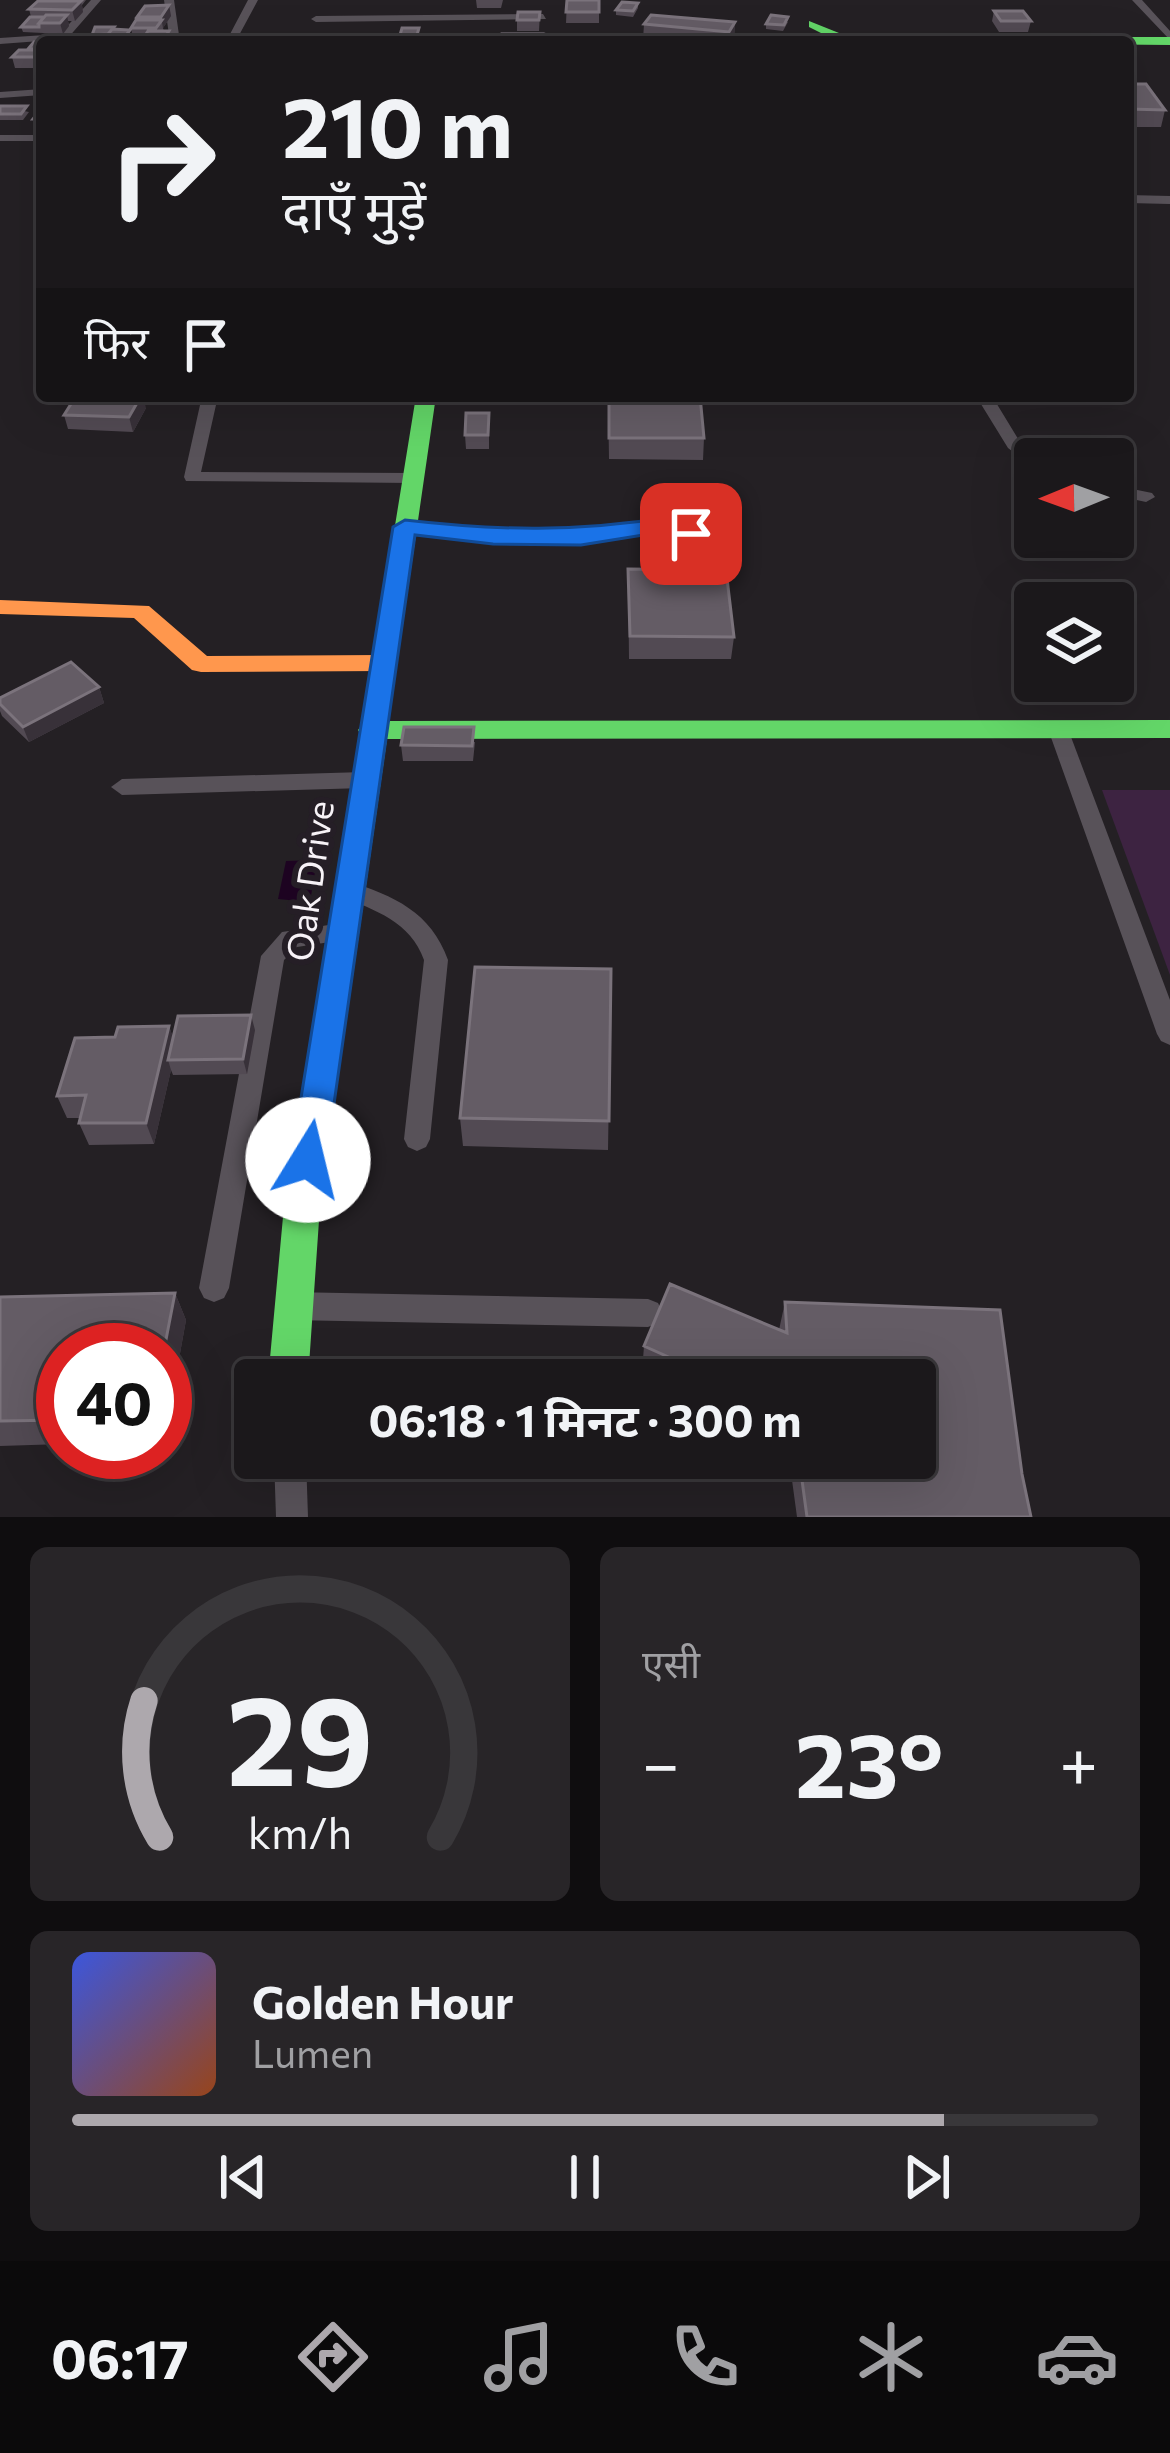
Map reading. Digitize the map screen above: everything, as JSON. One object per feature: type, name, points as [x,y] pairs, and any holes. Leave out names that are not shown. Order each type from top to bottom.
[{"type":"street","points":[[64,36],[96,0]]},
{"type":"street","points":[[169,0],[174,36]]},
{"type":"street","points":[[182,0],[185,36]]},
{"type":"street","points":[[234,36],[254,0]]},
{"type":"street","points":[[309,36],[325,0]]},
{"type":"street","points":[[544,0],[544,36]]},
{"type":"street","points":[[1137,0],[1170,39]]},
{"type":"street","points":[[316,19],[543,17]]},
{"type":"street","points":[[813,24],[839,36]]},
{"type":"street","points":[[501,35],[512,36]]},
{"type":"street","points":[[0,41],[36,39]]},
{"type":"street","points":[[1134,39],[1170,39]]},
{"type":"street","points":[[0,58],[14,40]]},
{"type":"street","points":[[0,94],[36,92]]},
{"type":"street","points":[[0,138],[36,138]]},
{"type":"street","points":[[1134,200],[1170,200]]},
{"type":"street","points":[[209,402],[192,477],[413,478]]},
{"type":"street","name":"Oak Drive","points":[[289,1359],[290,1306],[342,932],[425,402]]},
{"type":"street","points":[[988,402],[1014,445]]},
{"type":"street","points":[[1134,494],[1146,497]]},
{"type":"street","points":[[405,527],[493,537],[581,538],[671,524],[688,529],[693,554]]},
{"type":"street","points":[[0,607],[140,611],[201,664],[382,663]]},
{"type":"street","points":[[1058,729],[1170,1034]]},
{"type":"street","points":[[371,730],[1170,729]]},
{"type":"street","points":[[122,787],[364,780]]},
{"type":"street","points":[[348,890],[411,917],[431,943],[436,960],[417,1138]]},
{"type":"street","points":[[214,1288],[273,956],[290,939],[342,932]]},
{"type":"street","points":[[290,1306],[648,1313]]},
{"type":"street","points":[[291,1479],[292,1517]]},
{"type":"shaded area","points":[[1102,790],[1170,790],[1170,975]]},
{"type":"shaded area","points":[[317,860],[310,902],[278,899],[286,861]]},
{"type":"building","points":[[567,0],[599,0],[599,12],[566,12]]},
{"type":"building","points":[[38,1],[81,1],[72,10],[29,9]]},
{"type":"building","points":[[622,2],[638,3],[633,11],[616,10]]},
{"type":"building","points":[[169,5],[161,17],[137,17],[145,6]]},
{"type":"building","points":[[994,11],[1023,11],[1031,21],[1001,21]]},
{"type":"building","points":[[518,12],[540,12],[539,20],[517,20]]},
{"type":"building","points":[[46,15],[67,15],[60,23],[39,23]]},
{"type":"building","points":[[651,15],[735,22],[729,32],[644,24]]},
{"type":"building","points":[[771,15],[788,17],[784,25],[766,24]]},
{"type":"building","points":[[30,17],[44,17],[39,27],[21,27]]},
{"type":"building","points":[[136,20],[162,20],[156,28],[131,28]]},
{"type":"building","points":[[95,27],[114,27],[108,34],[92,35]]},
{"type":"building","points":[[402,28],[419,28],[417,36],[400,36]]},
{"type":"building","points":[[112,29],[130,30],[126,36],[107,36]]},
{"type":"building","points":[[148,31],[169,31],[166,36],[145,36]]},
{"type":"building","points":[[19,50],[36,50],[36,57],[12,57]]},
{"type":"building","points":[[1134,84],[1146,84],[1165,110],[1134,109]]},
{"type":"building","points":[[0,106],[27,106],[21,114],[0,114]]},
{"type":"building","points":[[72,402],[138,402],[129,417],[64,415]]},
{"type":"building","points":[[609,402],[701,402],[704,438],[609,438]]},
{"type":"building","points":[[466,413],[489,413],[488,435],[465,435]]},
{"type":"building","points":[[628,569],[726,570],[734,637],[630,636]]},
{"type":"building","points":[[71,662],[99,687],[23,727],[0,704],[0,698]]},
{"type":"building","points":[[404,727],[474,727],[472,746],[401,745]]},
{"type":"building","points":[[475,967],[611,969],[609,1121],[460,1118]]},
{"type":"building","points":[[251,1015],[243,1059],[168,1060],[178,1016]]},
{"type":"building","points":[[169,1026],[146,1123],[79,1123],[86,1095],[57,1096],[75,1038],[115,1037],[118,1027]]},
{"type":"building","points":[[670,1284],[787,1333],[785,1302],[1000,1310],[1031,1517],[807,1517],[802,1479],[936,1479],[936,1359],[673,1359],[644,1346]]},
{"type":"building","points":[[175,1293],[169,1323],[36,1323],[36,1420],[0,1421],[0,1297]]},
{"type":"traffic: fast","points":[[813,24],[837,36]]},
{"type":"traffic: fast","points":[[1134,41],[1170,41]]},
{"type":"traffic: fast","points":[[290,1359],[302,1206],[425,402]]},
{"type":"traffic: fast","points":[[371,730],[1170,729]]},
{"type":"traffic: slow","points":[[0,607],[140,611],[201,664],[382,663]]},
{"type":"route","points":[[308,1160],[405,527],[493,537],[581,538],[671,524],[691,534]]}]
